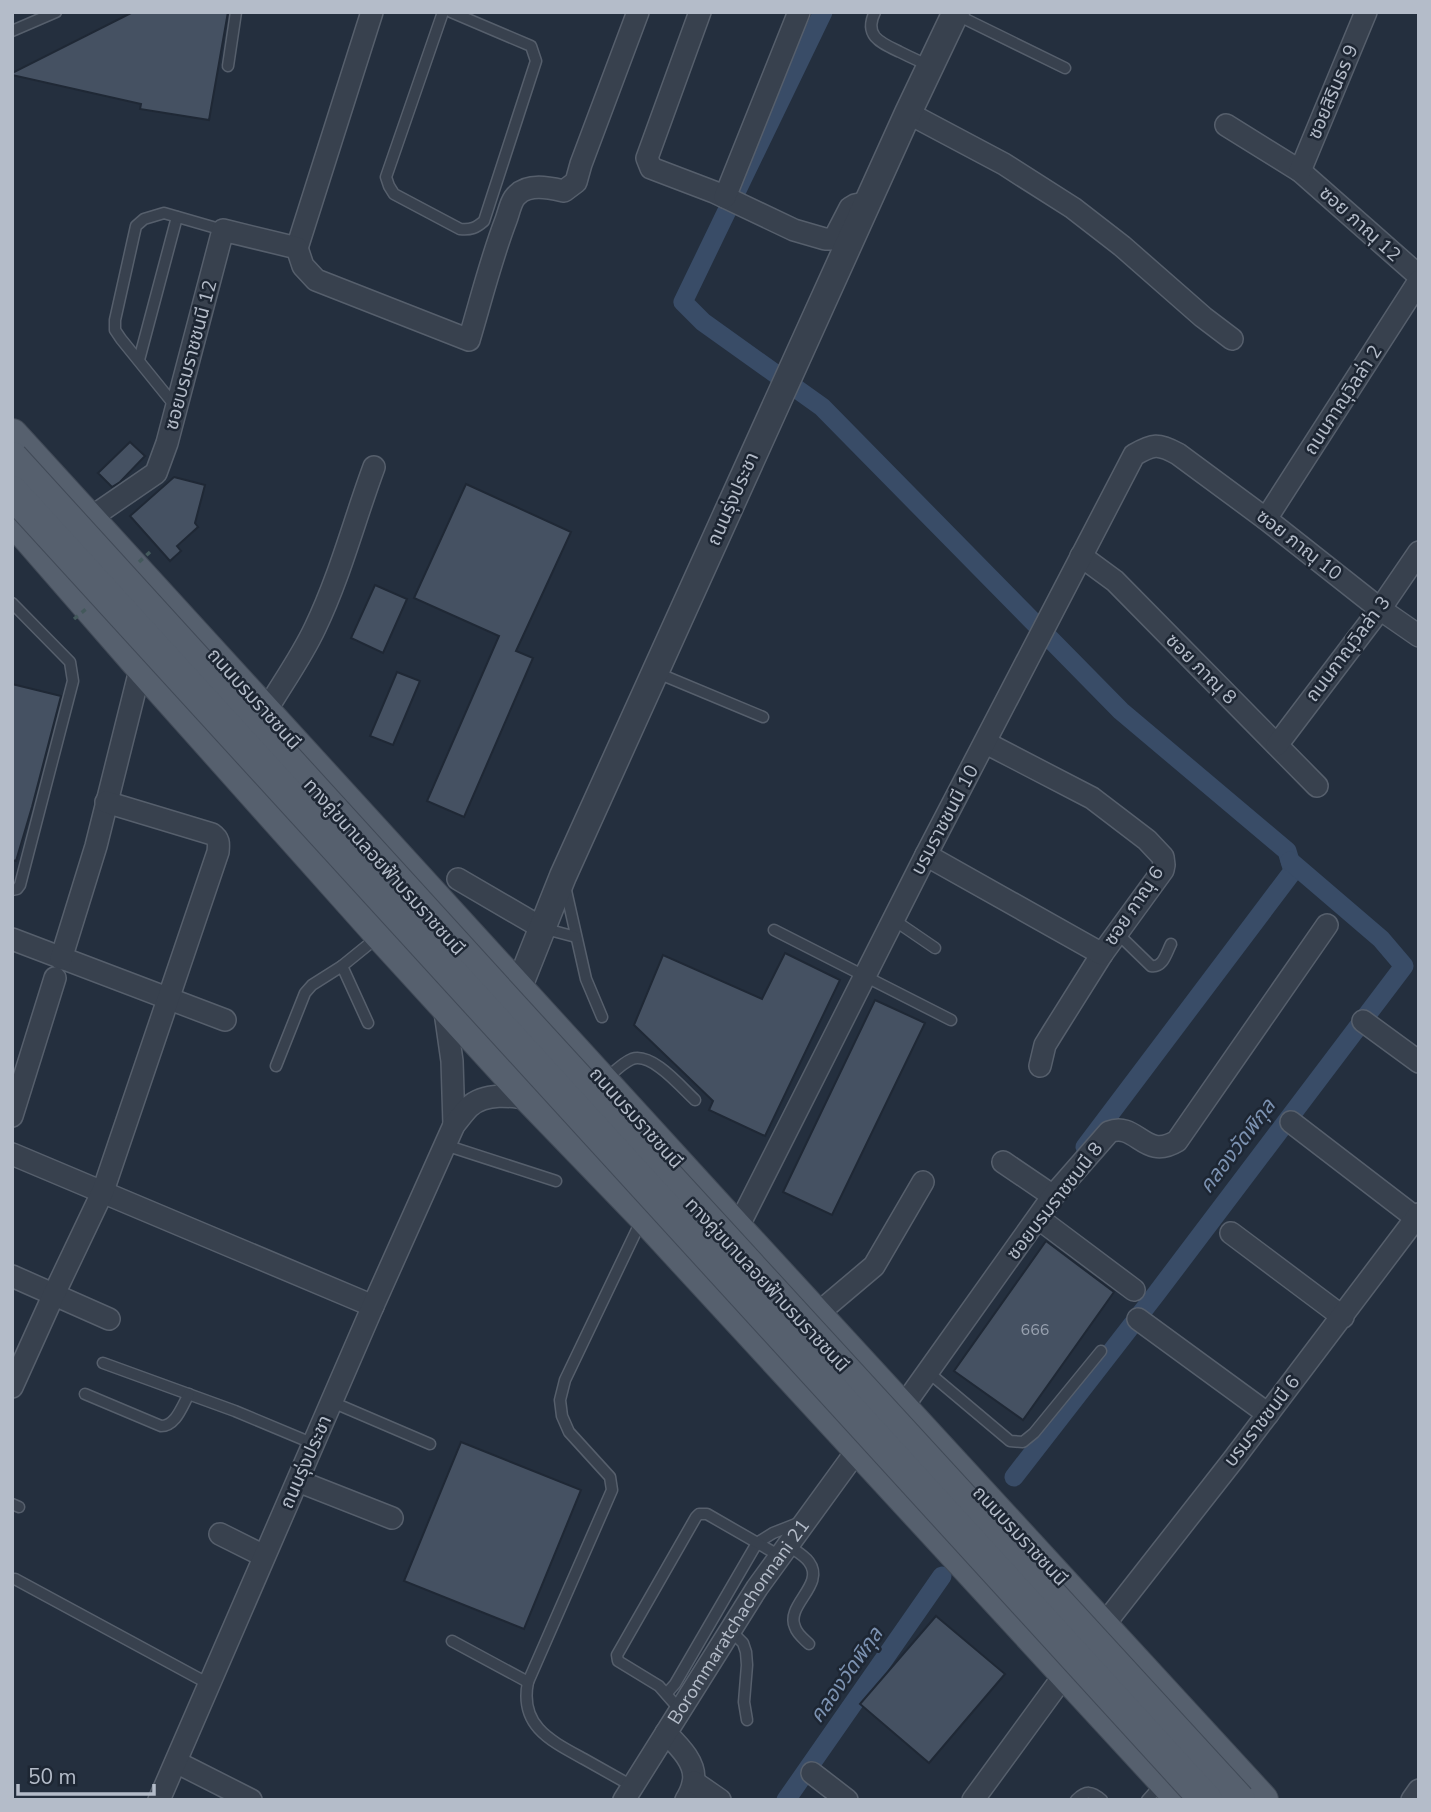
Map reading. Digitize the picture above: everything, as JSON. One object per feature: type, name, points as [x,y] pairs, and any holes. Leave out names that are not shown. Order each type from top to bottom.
[{"type":"main road","name":"ถนนบรมราชชนนี","points":[[18,448],[89,519],[266,711],[1262,1800]]},
{"type":"main road","name":"ทางคู่ขนานลอยฟ้าบรมราชชนนี","points":[[18,448],[532,1029],[1239,1800]]},
{"type":"main road","name":"ทางคู่ขนานลอยฟ้าบรมราชชนนี","points":[[12,492],[1206,1800]]},
{"type":"main road","points":[[12,518],[381,935],[531,1099],[644,1216],[1065,1674],[1164,1793]]},
{"type":"street","points":[[372,12],[297,248],[303,266],[316,280],[469,340],[512,204],[518,194],[534,188],[564,191],[576,182],[638,12]]},
{"type":"street","points":[[700,12],[647,158],[651,168],[725,197],[794,230],[820,238],[831,239],[838,232],[850,208],[869,202]]},
{"type":"street","points":[[725,197],[799,12]]},
{"type":"street","name":"ซอยสิรินธร 9","points":[[1300,171],[1366,12]]},
{"type":"street","name":"ถนนรุ่งประชา","points":[[518,989],[563,876],[955,13]]},
{"type":"street","points":[[908,113],[1004,164],[1073,208],[1232,339]]},
{"type":"street","name":"ซอย ภาณุ 12","points":[[1226,125],[1300,171],[1419,279]]},
{"type":"street","points":[[223,230],[297,248]]},
{"type":"street","name":"ซอยบรมราชชนนี 12","points":[[89,519],[156,473],[167,443],[223,230]]},
{"type":"street","name":"ถนนภาณุวิลล่า 2","points":[[1266,519],[1419,279]]},
{"type":"street","name":"บรมราชชนนี 10","points":[[737,1229],[926,855],[1134,456],[1150,446],[1164,446],[1178,454]]},
{"type":"street","name":"ซอย ภาณุ 10","points":[[1178,454],[1419,636]]},
{"type":"street","points":[[266,711],[314,631],[341,568],[374,467]]},
{"type":"street","name":"ถนนภาณุวิลล่า 3","points":[[1277,745],[1380,609],[1419,552]]},
{"type":"street","name":"ซอย ภาณุ 8","points":[[1081,556],[1115,581],[1317,786]]},
{"type":"street","points":[[12,1116],[96,846],[141,666]]},
{"type":"street","name":"ซอย ภาณุ 6","points":[[986,743],[1092,798],[1147,840],[1163,857],[1163,870],[1102,954],[1053,1032],[1045,1045],[1040,1066]]},
{"type":"street","points":[[12,1387],[103,1191],[218,852],[217,838],[212,834],[106,802]]},
{"type":"street","points":[[926,855],[1102,954]]},
{"type":"street","points":[[458,878],[542,928]]},
{"type":"street","name":"ซอยบรมราชชนนี 8","points":[[902,1408],[1053,1196],[1109,1132],[1118,1129],[1127,1132],[1153,1147],[1167,1147],[1177,1141],[1327,925]]},
{"type":"street","points":[[12,939],[58,968],[169,999],[225,1020]]},
{"type":"street","name":"ถนนรุ่งประชา","points":[[443,1002],[452,1062],[454,1125]]},
{"type":"street","points":[[1363,1020],[1419,1062]]},
{"type":"street","name":"ถนนรุ่งประชา","points":[[159,1800],[454,1125],[471,1105],[481,1100],[495,1096],[531,1099]]},
{"type":"street","points":[[1291,1122],[1418,1216]]},
{"type":"street","points":[[12,1154],[373,1306]]},
{"type":"street","points":[[1003,1162],[1053,1196]]},
{"type":"street","points":[[816,1315],[874,1266],[923,1182]]},
{"type":"street","name":"บรมราชชนนี 6","points":[[1103,1626],[1418,1216]]},
{"type":"street","points":[[1038,1219],[1134,1290]]},
{"type":"street","points":[[1231,1233],[1343,1317]]},
{"type":"street","points":[[12,1276],[109,1318]]},
{"type":"street","points":[[1138,1319],[1268,1414]]},
{"type":"street","name":"Borommaratchachonnani 21","points":[[628,1793],[666,1733],[673,1702],[730,1631],[783,1550],[858,1449]]},
{"type":"street","points":[[298,1481],[391,1518]]},
{"type":"street","points":[[219,1534],[264,1556]]},
{"type":"street","points":[[974,1797],[1065,1674]]},
{"type":"street","points":[[666,1733],[679,1746],[694,1773],[690,1791],[720,1800]]},
{"type":"street","points":[[176,1762],[251,1800]]},
{"type":"street","points":[[812,1773],[847,1800]]},
{"type":"street","points":[[1412,1800],[1419,1790]]},
{"type":"lane","points":[[12,31],[56,12]]},
{"type":"lane","points":[[228,66],[236,12]]},
{"type":"lane","points":[[443,12],[386,177],[394,194],[460,229],[470,230],[484,221],[536,61],[531,46],[451,12]]},
{"type":"lane","points":[[875,12],[870,21],[877,41],[930,66]]},
{"type":"lane","points":[[955,13],[1065,68]]},
{"type":"lane","points":[[176,407],[115,330],[136,226],[144,219],[164,213],[223,230]]},
{"type":"lane","points":[[139,360],[177,217]]},
{"type":"lane","points":[[12,603],[70,662],[74,681],[20,885],[12,890]]},
{"type":"lane","points":[[655,672],[763,717]]},
{"type":"lane","points":[[563,876],[586,979],[601,1017]]},
{"type":"lane","points":[[894,920],[935,948]]},
{"type":"lane","points":[[542,928],[576,937]]},
{"type":"lane","points":[[774,930],[951,1020]]},
{"type":"lane","points":[[1117,933],[1150,966],[1161,964],[1171,944]]},
{"type":"lane","points":[[276,1066],[305,993],[312,985],[342,966],[381,935]]},
{"type":"lane","points":[[342,966],[368,1023]]},
{"type":"lane","points":[[603,1082],[626,1062],[634,1058],[645,1058],[662,1069],[695,1100]]},
{"type":"lane","points":[[445,1145],[556,1181]]},
{"type":"lane","points":[[628,1793],[541,1732],[532,1721],[526,1705],[526,1694],[528,1682],[611,1490],[610,1477],[569,1432],[562,1416],[560,1400],[565,1380],[644,1216]]},
{"type":"lane","points":[[928,1373],[1010,1441],[1023,1442],[1034,1433],[1101,1351]]},
{"type":"lane","points":[[103,1363],[314,1444]]},
{"type":"lane","points":[[85,1394],[166,1427],[172,1424],[189,1394]]},
{"type":"lane","points":[[332,1402],[430,1444]]},
{"type":"lane","points":[[804,1521],[773,1533],[757,1543],[681,1673],[673,1702],[653,1682],[618,1661],[617,1655],[699,1514],[707,1514],[757,1543],[783,1550],[811,1564],[814,1573],[811,1583],[794,1615],[793,1623],[809,1644]]},
{"type":"lane","points":[[15,1580],[209,1684]]},
{"type":"lane","points":[[730,1631],[743,1643],[746,1652],[744,1702],[747,1720]]},
{"type":"lane","points":[[452,1641],[528,1682]]},
{"type":"lane","points":[[1076,1800],[1087,1792],[1102,1800]]},
{"type":"building","points":[[133,12],[228,12],[209,120],[140,109],[141,104],[12,75],[12,73]]},
{"type":"building","points":[[130,442],[145,456],[112,487],[98,473]]},
{"type":"building","points":[[174,477],[205,485],[195,523],[198,527],[177,546],[181,551],[170,561],[130,516]]},
{"type":"building","points":[[466,484],[571,532],[516,651],[533,658],[464,817],[427,801],[499,636],[414,598]]},
{"type":"building","points":[[375,585],[407,599],[383,653],[351,638]]},
{"type":"building","points":[[397,672],[420,681],[393,745],[370,736]]},
{"type":"building","points":[[12,684],[61,696],[16,861],[12,860]]},
{"type":"building","points":[[785,953],[840,980],[765,1136],[709,1110],[713,1101],[634,1025],[663,955],[762,999]]},
{"type":"building","points":[[875,1000],[925,1023],[832,1215],[783,1192]]},
{"type":"building","points":[[1046,1241],[1114,1292],[1023,1420],[954,1371]]},
{"type":"building","points":[[461,1442],[581,1490],[524,1629],[404,1581]]},
{"type":"building","points":[[936,1616],[1005,1674],[929,1763],[860,1704]]},
{"type":"waterway","points":[[823,12],[683,302],[703,322],[822,407],[1121,711],[1287,851],[1293,871],[1085,1147]]},
{"type":"waterway","name":"คลองวัดพิกุล","points":[[1014,1477],[1404,966],[1381,939],[1290,861]]},
{"type":"waterway","name":"คลองวัดพิกุล","points":[[786,1800],[942,1576]]}]
